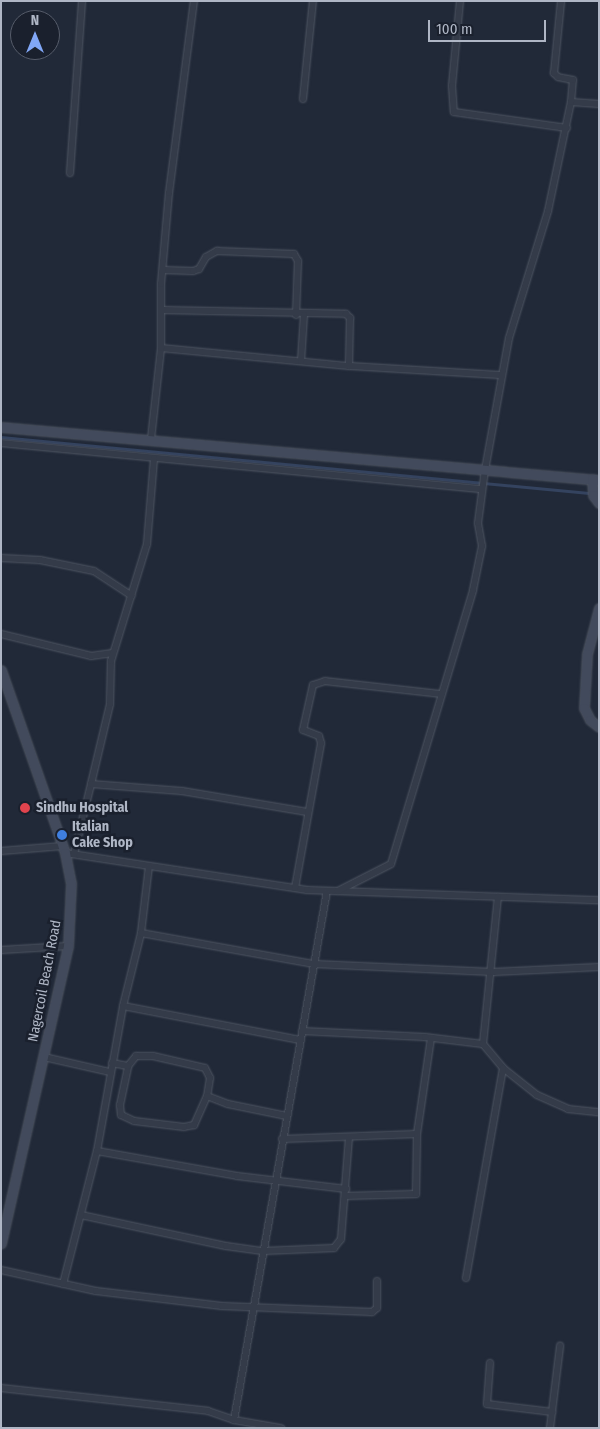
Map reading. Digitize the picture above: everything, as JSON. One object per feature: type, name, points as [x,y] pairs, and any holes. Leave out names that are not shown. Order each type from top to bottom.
[{"type":"street","points":[[70,173],[82,1]]},
{"type":"street","points":[[150,439],[161,348],[162,270],[194,1]]},
{"type":"street","points":[[303,99],[312,1]]},
{"type":"street","points":[[460,1],[452,86],[454,112],[566,128]]},
{"type":"street","points":[[338,891],[391,864],[473,590],[482,546],[478,523],[484,472],[501,376],[509,338],[548,211],[571,102],[573,80],[558,77],[554,73],[561,1]]},
{"type":"street","points":[[571,102],[599,104]]},
{"type":"street","points":[[162,270],[193,271],[199,269],[206,257],[217,251],[294,254],[298,261],[296,315]]},
{"type":"street","points":[[162,310],[349,315],[349,366]]},
{"type":"street","points":[[301,361],[304,314]]},
{"type":"street","points":[[161,348],[349,366],[501,376]]},
{"type":"street","points":[[1,427],[150,439],[484,472],[596,479],[593,491],[599,503]]},
{"type":"street","points":[[1,442],[482,488]]},
{"type":"street","points":[[67,851],[91,784],[110,704],[113,653],[147,544],[154,458]]},
{"type":"street","points":[[1,558],[40,560],[94,571],[132,596]]},
{"type":"street","points":[[599,608],[587,654],[584,708],[590,720],[599,727]]},
{"type":"street","points":[[1,634],[91,656],[113,653]]},
{"type":"street","name":"Nagercoil Beach Road","points":[[1,670],[67,851],[72,883],[68,946],[1,1244]]},
{"type":"street","points":[[295,888],[307,812],[321,744],[319,736],[303,730],[311,689],[316,682],[397,688],[441,694]]},
{"type":"street","points":[[91,784],[182,791],[307,812]]},
{"type":"street","points":[[1,851],[67,851],[149,866],[295,888],[599,900]]},
{"type":"street","points":[[63,1284],[97,1151],[123,1006],[141,933],[149,866]]},
{"type":"street","points":[[234,1420],[327,890]]},
{"type":"street","points":[[483,1044],[493,972],[498,897]]},
{"type":"street","points":[[141,933],[314,964],[493,972],[599,967]]},
{"type":"street","points":[[1,950],[68,946]]},
{"type":"street","points":[[123,1006],[300,1040]]},
{"type":"street","points":[[302,1031],[431,1038],[483,1044],[503,1068],[537,1095],[560,1106],[599,1112]]},
{"type":"street","points":[[97,1151],[346,1193],[416,1194],[417,1134],[431,1038]]},
{"type":"street","points":[[142,1055],[198,1065],[208,1071],[208,1096],[198,1118],[190,1127],[125,1118],[119,1111],[128,1066],[131,1059],[142,1055]]},
{"type":"street","points":[[44,1057],[110,1072]]},
{"type":"street","points":[[112,1063],[128,1066]]},
{"type":"street","points":[[466,1278],[503,1068]]},
{"type":"street","points":[[208,1096],[228,1104],[287,1116]]},
{"type":"street","points":[[282,1139],[350,1138],[417,1134]]},
{"type":"street","points":[[82,1215],[226,1246],[263,1251],[337,1247],[341,1239],[350,1138]]},
{"type":"street","points":[[1,1270],[63,1284],[222,1306],[373,1312],[377,1308],[377,1281]]},
{"type":"street","points":[[550,1428],[560,1346]]},
{"type":"street","points":[[490,1363],[487,1404],[553,1412]]},
{"type":"street","points":[[1,1388],[208,1411],[234,1420],[281,1428]]},
{"type":"waterway","points":[[1,437],[599,494]]},
{"type":"place","name":"Sindhu Hospital","points":[[25,808]]},
{"type":"place","name":"Italian Cake Shop","points":[[62,835]]}]
